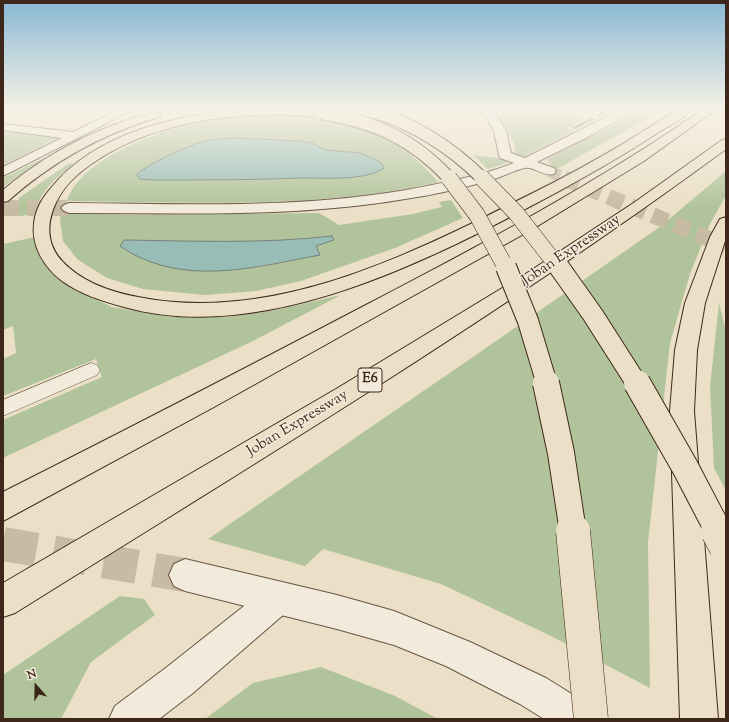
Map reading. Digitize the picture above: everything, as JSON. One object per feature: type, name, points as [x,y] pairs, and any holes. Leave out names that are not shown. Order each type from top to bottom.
[{"type":"highway","points":[[3,198],[46,163],[86,142]]},
{"type":"highway","points":[[125,142],[107,149],[72,173],[58,186],[49,199],[42,214],[41,227],[42,242],[48,256],[61,270],[78,283],[100,294],[130,303],[164,308],[204,310],[250,306],[290,299],[328,290],[364,278],[455,239],[539,196],[635,142]]},
{"type":"highway","points":[[407,142],[432,160],[458,186],[470,203],[505,265],[519,296],[533,336],[546,380],[559,437],[571,516],[584,623],[591,719]]},
{"type":"highway","points":[[438,142],[466,163],[516,213],[564,274],[603,328],[700,492],[726,546]]},
{"type":"highway","points":[[3,507],[314,342],[510,235],[604,180],[665,142]]},
{"type":"highway","name":"Joban Expressway","points":[[3,601],[344,396],[499,298],[640,205],[726,143]]},
{"type":"highway","points":[[698,703],[682,411],[686,350],[695,303],[718,237],[726,222]]},
{"type":"street","points":[[3,172],[64,142]]},
{"type":"street","points":[[503,142],[506,155],[549,171]]},
{"type":"street","points":[[69,208],[286,207],[351,203],[406,196],[496,175],[527,163],[568,142]]},
{"type":"street","points":[[185,575],[337,612],[394,628],[451,651],[533,691],[578,719]]},
{"type":"street","points":[[128,719],[186,675],[279,598]]},
{"type":"lane","points":[[3,408],[91,370]]},
{"type":"green space","points":[[3,142],[50,142],[3,165]]},
{"type":"green space","points":[[139,142],[203,142],[178,151],[145,168],[154,180],[349,177],[361,153],[325,150],[312,143],[304,142],[391,142],[419,162],[438,182],[392,191],[300,201],[207,203],[67,201],[75,185],[89,171],[107,158]]},
{"type":"green space","points":[[513,142],[553,142],[522,157],[515,153]]},
{"type":"green space","points":[[581,142],[606,142],[557,169],[549,163],[548,159]]},
{"type":"green space","points":[[473,155],[504,159],[510,162],[488,169]]},
{"type":"green space","points":[[46,157],[3,187],[3,178]]},
{"type":"green space","points":[[69,163],[75,164],[50,185],[41,197],[35,212],[22,216],[15,215],[19,198]]},
{"type":"green space","points":[[726,171],[726,195],[710,224],[690,274],[670,343],[648,542],[650,688],[549,635],[441,584],[323,549],[305,566],[208,539],[661,226]]},
{"type":"green space","points":[[451,200],[463,218],[395,248],[301,281],[256,291],[205,295],[143,289],[107,278],[78,260],[63,241],[60,220],[61,214],[144,215],[319,213],[339,225],[413,214],[442,207],[439,202]],"holes":[[[332,236],[334,240],[316,246],[320,255],[259,267],[188,270],[159,264],[139,257],[124,240],[254,241],[306,239]]]},
{"type":"green space","points":[[35,237],[39,252],[52,269],[76,289],[112,307],[173,317],[228,317],[276,310],[341,295],[253,341],[3,458],[3,420],[102,377],[96,359],[3,396],[3,359],[16,353],[13,326],[3,330],[3,244]]},
{"type":"green space","points":[[719,303],[726,331],[726,491],[714,468],[710,386]]},
{"type":"green space","points":[[120,596],[144,599],[155,615],[91,662],[61,719],[3,719],[3,675]]},
{"type":"green space","points":[[321,667],[395,696],[438,719],[205,719],[253,683]]},
{"type":"water","points":[[201,142],[304,142],[312,143],[325,150],[361,153],[380,162],[384,168],[367,175],[345,178],[154,180],[140,179],[137,175],[156,162]]},
{"type":"water","points":[[332,236],[334,240],[316,246],[320,255],[252,268],[229,270],[183,270],[161,265],[136,256],[120,246],[124,240],[254,241],[306,239]]},
{"type":"tunnel","points":[[549,171],[567,179]]},
{"type":"tunnel","points":[[564,178],[726,246]]},
{"type":"tunnel","points":[[3,208],[69,208]]},
{"type":"tunnel","points":[[3,544],[185,575]]}]
